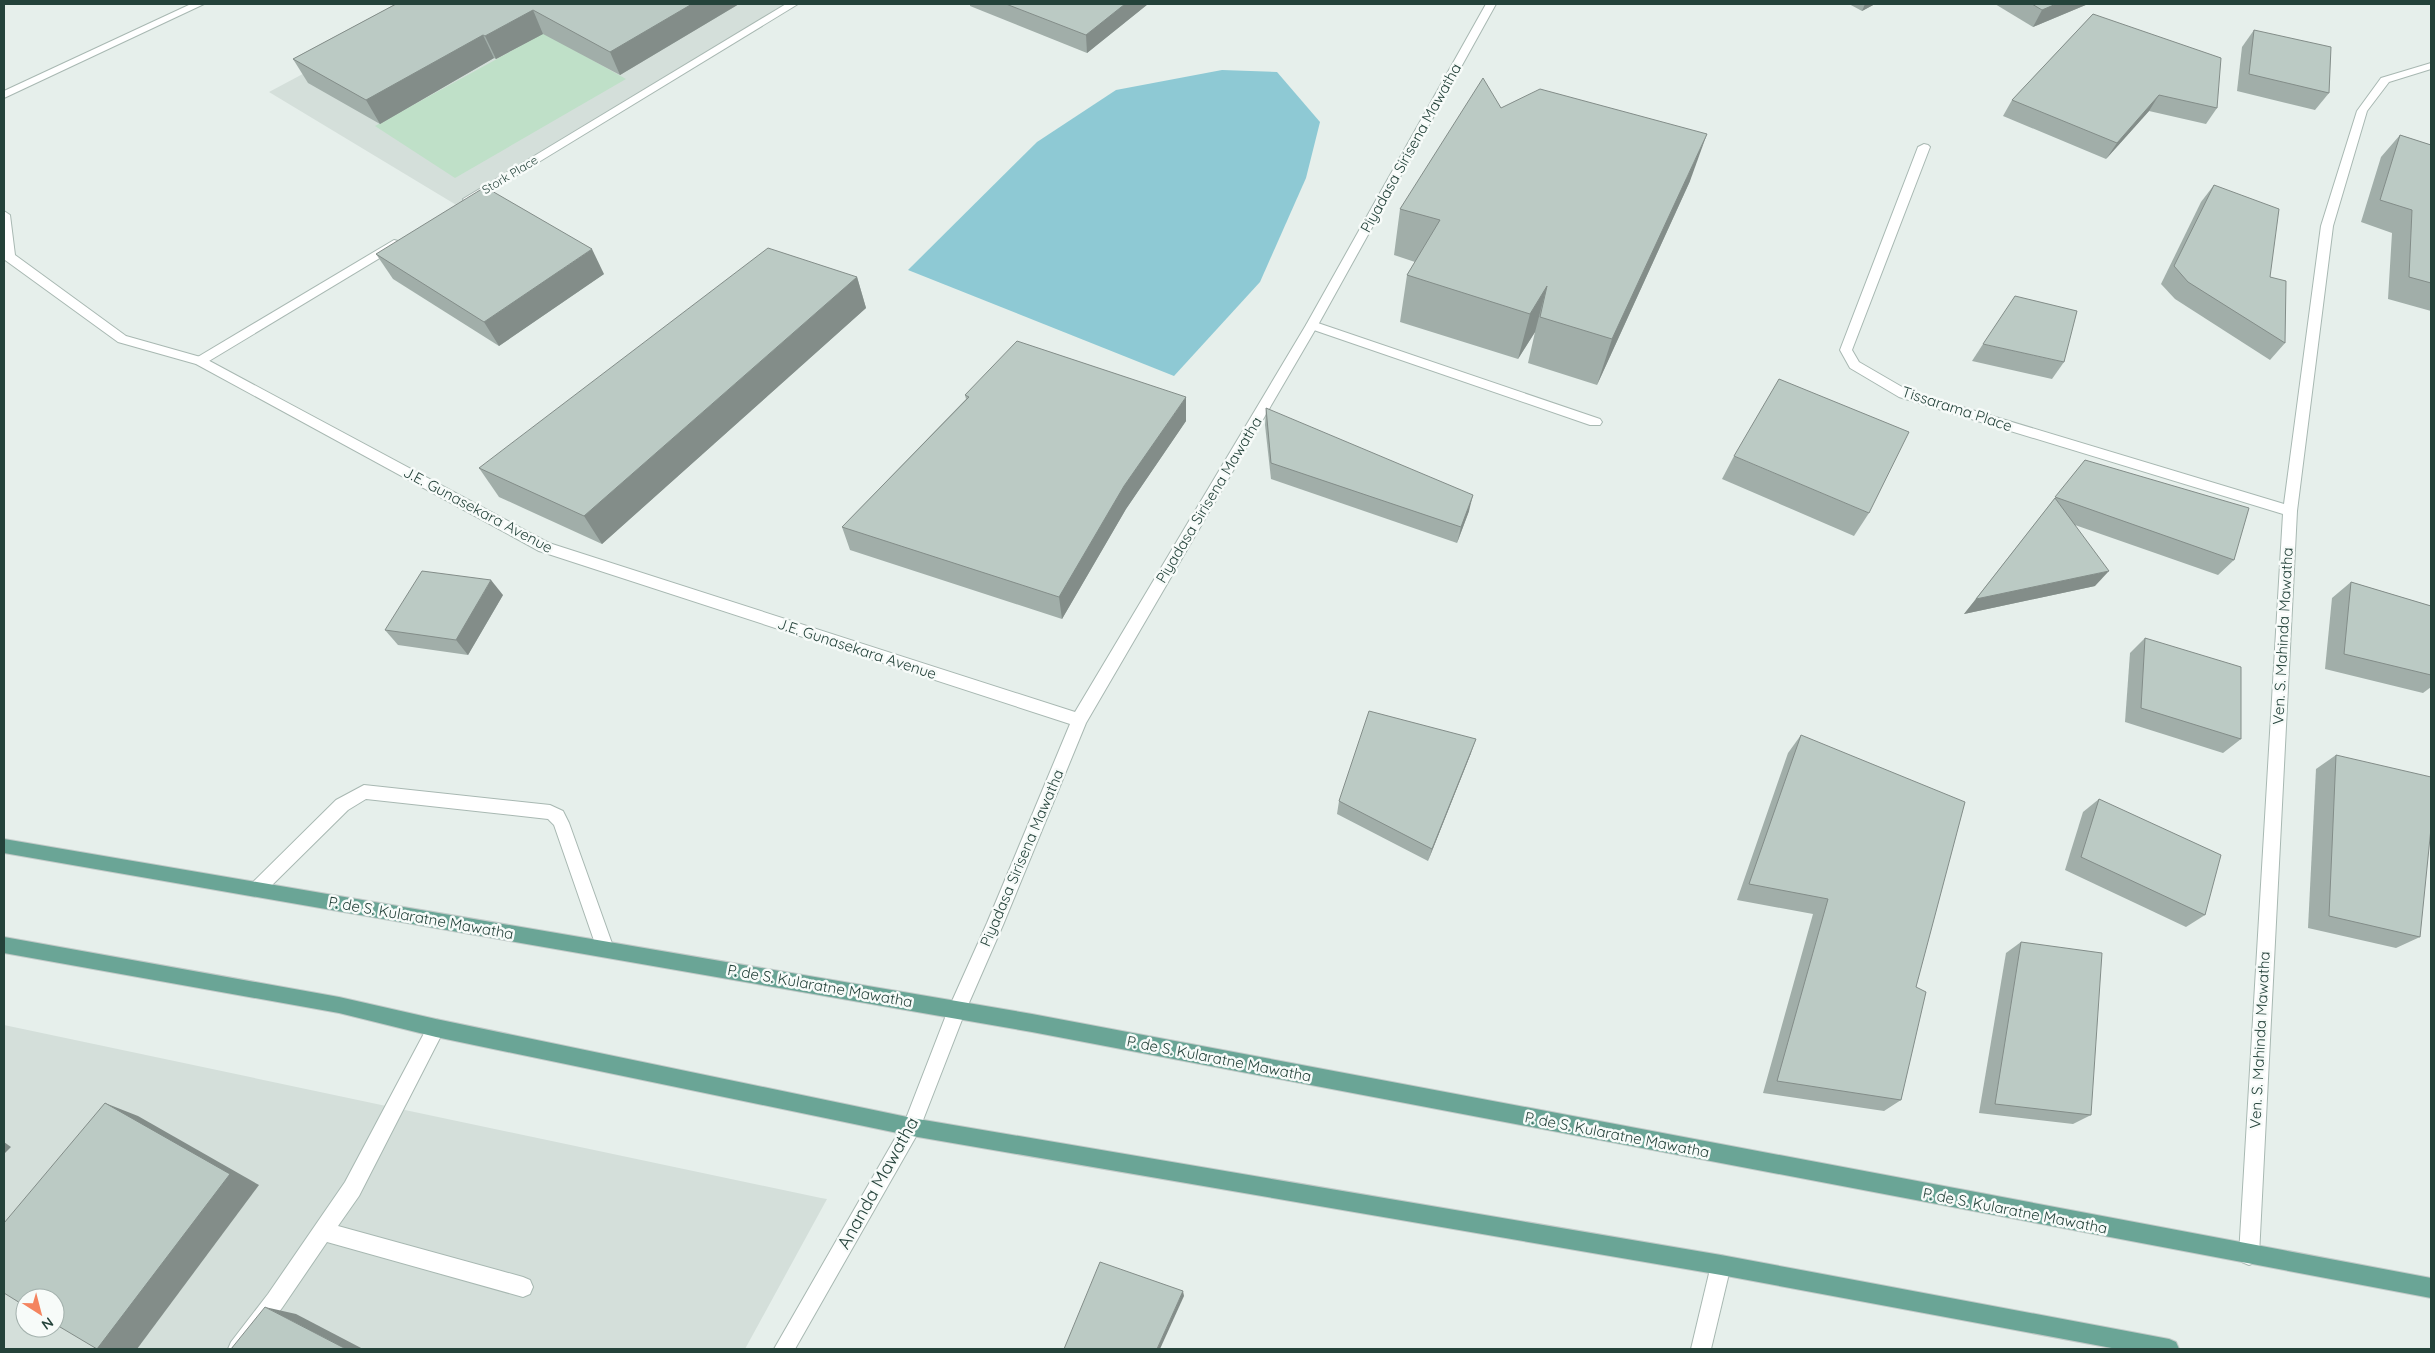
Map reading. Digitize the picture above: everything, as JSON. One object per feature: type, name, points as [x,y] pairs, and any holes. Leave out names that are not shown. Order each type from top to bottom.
[{"type":"main road","name":"P. de S. Kularatne Mawatha","points":[[4,846],[956,1010],[2431,1288]]},
{"type":"main road","points":[[4,945],[339,1005],[436,1028],[912,1126],[1721,1264],[2169,1349]]},
{"type":"street","points":[[4,95],[200,4]]},
{"type":"street","name":"Stork Place","points":[[463,203],[793,4]]},
{"type":"street","name":"Piyadasa Sirisena Mawatha","points":[[956,1010],[995,925],[1079,720],[1312,326],[1491,4]]},
{"type":"street","name":"Ven. S. Mahinda Mawatha","points":[[2249,1255],[2290,511],[2327,226],[2362,111],[2385,80],[2431,66]]},
{"type":"street","name":"Tissarama Place","points":[[1924,147],[1846,350],[1854,365],[1904,394],[2290,511]]},
{"type":"street","name":"J.E. Gunasekara Avenue","points":[[4,215],[6,258],[122,338],[200,361],[544,547],[1079,720]]},
{"type":"street","points":[[200,361],[404,238]]},
{"type":"street","points":[[1312,326],[1595,422]]},
{"type":"street","points":[[257,890],[342,805],[364,792],[550,812],[557,816],[605,949]]},
{"type":"street","name":"Ananda Mawatha","points":[[784,1349],[912,1126],[956,1010]]},
{"type":"street","points":[[238,1349],[275,1301],[352,1189],[436,1028]]},
{"type":"street","points":[[323,1232],[523,1287]]},
{"type":"street","points":[[1701,1349],[1721,1264]]},
{"type":"shaded area","points":[[431,4],[786,4],[458,206],[269,92]]},
{"type":"shaded area","points":[[4,1025],[827,1199],[745,1349],[4,1349]]},
{"type":"green space","points":[[544,33],[626,79],[455,178],[375,126]]},
{"type":"water","points":[[1222,70],[1277,72],[1320,122],[1306,178],[1260,282],[1174,376],[908,270],[1037,142],[1116,90]]},
{"type":"building","points":[[396,4],[692,4],[610,52],[533,10],[485,36],[483,35],[366,100],[293,59]]},
{"type":"building","points":[[1006,4],[1125,4],[1086,35]]},
{"type":"building","points":[[2032,4],[2056,4],[2042,10]]},
{"type":"building","points":[[2093,14],[2221,58],[2217,108],[2159,95],[2117,143],[2012,100]]},
{"type":"building","points":[[2254,30],[2331,47],[2329,93],[2249,74]]},
{"type":"building","points":[[1483,78],[1501,108],[1540,89],[1707,134],[1612,339],[1540,317],[1547,286],[1530,314],[1407,275],[1440,220],[1400,209]]},
{"type":"building","points":[[2400,135],[2431,145],[2431,283],[2409,277],[2412,210],[2380,200]]},
{"type":"building","points":[[2214,185],[2279,209],[2270,277],[2286,281],[2285,343],[2188,282],[2174,266]]},
{"type":"building","points":[[485,187],[592,249],[484,322],[376,254]]},
{"type":"building","points":[[768,248],[857,277],[584,516],[479,468]]},
{"type":"building","points":[[2015,296],[2077,311],[2064,362],[1983,344]]},
{"type":"building","points":[[1017,341],[1186,397],[1124,486],[1059,597],[842,527],[969,397],[965,395]]},
{"type":"building","points":[[1779,379],[1909,432],[1869,513],[1734,456]]},
{"type":"building","points":[[1266,408],[1473,495],[1461,527],[1271,463]]},
{"type":"building","points":[[2085,460],[2249,508],[2234,560],[2055,497]]},
{"type":"building","points":[[2055,498],[2109,571],[1976,599]]},
{"type":"building","points":[[422,571],[491,580],[456,640],[385,630]]},
{"type":"building","points":[[2351,582],[2431,606],[2431,675],[2344,654]]},
{"type":"building","points":[[2145,638],[2241,667],[2241,739],[2141,708]]},
{"type":"building","points":[[1369,711],[1476,739],[1432,849],[1339,801]]},
{"type":"building","points":[[1801,735],[1965,802],[1916,987],[1926,992],[1901,1100],[1777,1081],[1828,899],[1749,884]]},
{"type":"building","points":[[2336,755],[2431,777],[2431,828],[2420,937],[2329,916]]},
{"type":"building","points":[[2099,799],[2221,855],[2205,915],[2081,857]]},
{"type":"building","points":[[2021,942],[2102,953],[2091,1115],[1995,1104]]},
{"type":"building","points":[[105,1103],[230,1174],[97,1349],[65,1330],[65,1288],[15,1288],[15,1300],[4,1293],[4,1223]]},
{"type":"building","points":[[1100,1262],[1183,1291],[1157,1349],[1064,1349]]},
{"type":"building","points":[[265,1307],[346,1349],[231,1349]]}]
